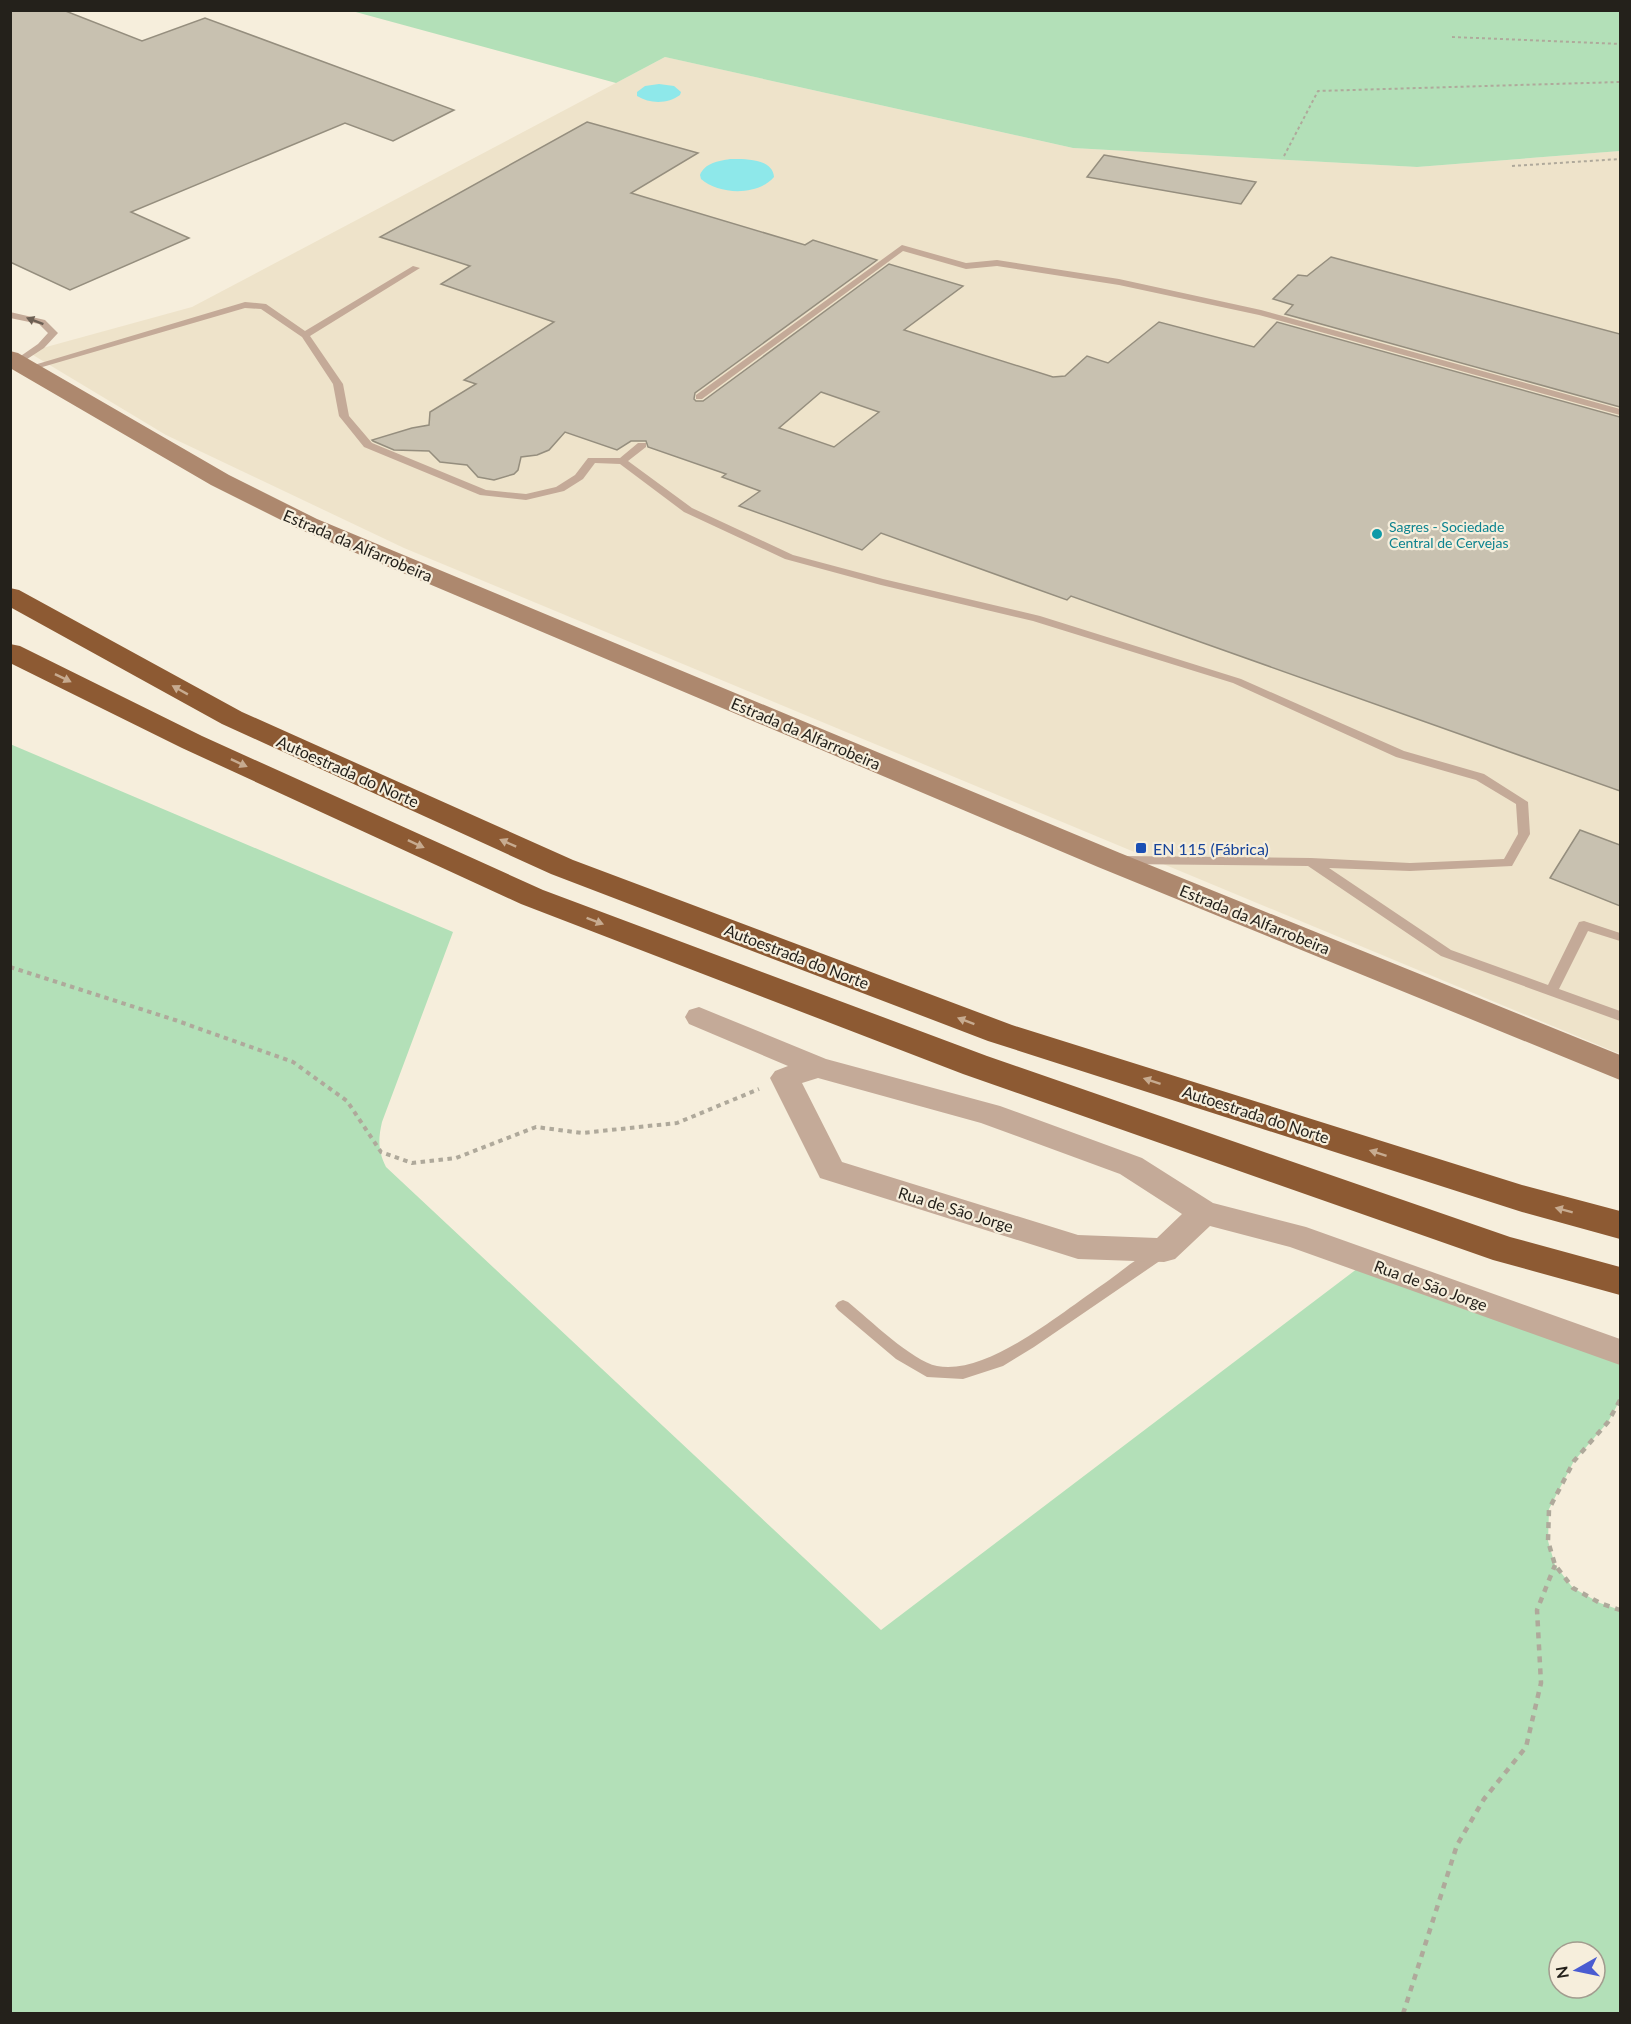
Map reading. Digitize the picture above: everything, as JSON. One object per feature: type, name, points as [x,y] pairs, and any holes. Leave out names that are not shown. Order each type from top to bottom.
[{"type":"highway","name":"Autoestrada do Norte","points":[[10,596],[232,718],[562,867],[1000,1033],[1522,1198],[1620,1225]]},
{"type":"highway","points":[[10,652],[192,742],[532,897],[975,1065],[1506,1250],[1620,1281]]},
{"type":"main road","name":"Estrada da Alfarrobeira","points":[[19,363],[220,480],[308,524],[1109,860],[1620,1068]]},
{"type":"street","name":"Rua de São Jorge","points":[[699,1017],[817,1067],[989,1114],[1131,1166],[1204,1213],[1295,1236],[1620,1352]]},
{"type":"street","points":[[785,1078],[817,1067]]},
{"type":"street","name":"Rua de São Jorge","points":[[785,1078],[831,1170],[1078,1247],[1164,1251]]},
{"type":"street","points":[[1164,1251],[1204,1213]]},
{"type":"lane","points":[[699,397],[902,248],[966,266],[996,262],[1119,282],[1262,313],[1620,412]]},
{"type":"lane","points":[[305,335],[416,268]]},
{"type":"lane","points":[[19,363],[245,305],[263,306],[305,335],[338,384],[344,416],[368,446],[484,493],[526,497],[560,489],[579,477],[592,460],[622,461],[688,510],[789,557],[881,582],[1036,618],[1237,681],[1400,754],[1480,777],[1522,802],[1524,834],[1508,863],[1461,866],[1349,867],[1311,862],[1109,860]]},
{"type":"lane","points":[[10,315],[42,322],[53,333],[41,346],[19,363]]},
{"type":"lane","points":[[622,461],[642,445]]},
{"type":"lane","points":[[1311,862],[1446,954],[1620,1016]]},
{"type":"lane","points":[[1551,992],[1584,925],[1620,937]]},
{"type":"lane","points":[[843,1306],[902,1355],[933,1372],[963,1373],[997,1362],[1029,1343],[1164,1251]]},
{"type":"path","points":[[1452,37],[1620,44]]},
{"type":"path","points":[[1284,156],[1318,91],[1620,82]]},
{"type":"path","points":[[1512,166],[1620,159]]},
{"type":"path","points":[[10,967],[175,1020],[293,1062],[347,1101],[381,1152],[412,1163],[456,1158],[536,1127],[582,1133],[677,1123],[785,1078]]},
{"type":"path","points":[[1620,1400],[1608,1422],[1574,1461],[1549,1509],[1548,1540],[1555,1565],[1573,1588],[1600,1603],[1620,1610]]},
{"type":"path","points":[[1403,2013],[1457,1845],[1484,1799],[1526,1747],[1541,1683],[1537,1610],[1555,1565]]},
{"type":"shaded area","points":[[665,57],[1073,148],[1417,167],[1620,151],[1620,1054],[404,548],[166,435],[28,352],[192,307]]},
{"type":"green space","points":[[352,11],[1620,11],[1620,151],[1417,167],[1073,148],[665,57],[616,83]]},
{"type":"green space","points":[[10,744],[453,932],[382,1122],[379,1145],[386,1167],[881,1630],[1366,1262],[1620,1351],[1620,1400],[1608,1422],[1574,1461],[1549,1509],[1548,1541],[1555,1565],[1573,1588],[1600,1603],[1620,1610],[1620,2013],[11,2013]]},
{"type":"water","points":[[659,84],[674,86],[681,92],[680,95],[659,102],[637,96],[637,92],[645,86]]},
{"type":"water","points":[[730,159],[763,163],[769,166],[774,177],[758,188],[738,191],[718,188],[701,179],[702,171],[709,165]]},
{"type":"building","points":[[10,10],[63,10],[142,41],[205,18],[454,110],[393,141],[345,123],[131,212],[189,238],[70,290],[10,262]]},
{"type":"building","points":[[587,122],[698,153],[631,193],[805,245],[813,240],[877,260],[695,393],[696,401],[703,401],[889,264],[963,286],[904,330],[1053,377],[1065,376],[1087,356],[1108,363],[1159,322],[1254,347],[1277,322],[1620,417],[1620,791],[1071,596],[1067,600],[881,533],[862,550],[739,506],[760,491],[722,477],[726,474],[648,447],[646,441],[631,441],[617,450],[565,432],[549,450],[537,455],[521,457],[518,470],[514,474],[494,480],[478,477],[467,465],[440,462],[429,451],[394,450],[373,441],[429,425],[430,412],[476,384],[464,380],[554,322],[441,284],[470,266],[380,237]],"holes":[[[821,392],[879,412],[834,447],[779,428]]]},
{"type":"building","points":[[1104,155],[1256,182],[1241,204],[1087,177]]},
{"type":"building","points":[[1331,257],[1620,334],[1620,407],[1285,314],[1293,305],[1273,299],[1298,275],[1307,276]]},
{"type":"building","points":[[1580,830],[1620,845],[1620,906],[1550,878]]},
{"type":"place","name":"Sagres - Sociedade Central de Cervejas","points":[[1377,534]]},
{"type":"place","name":"EN 115 (Fábrica)","points":[[1141,848]]}]
